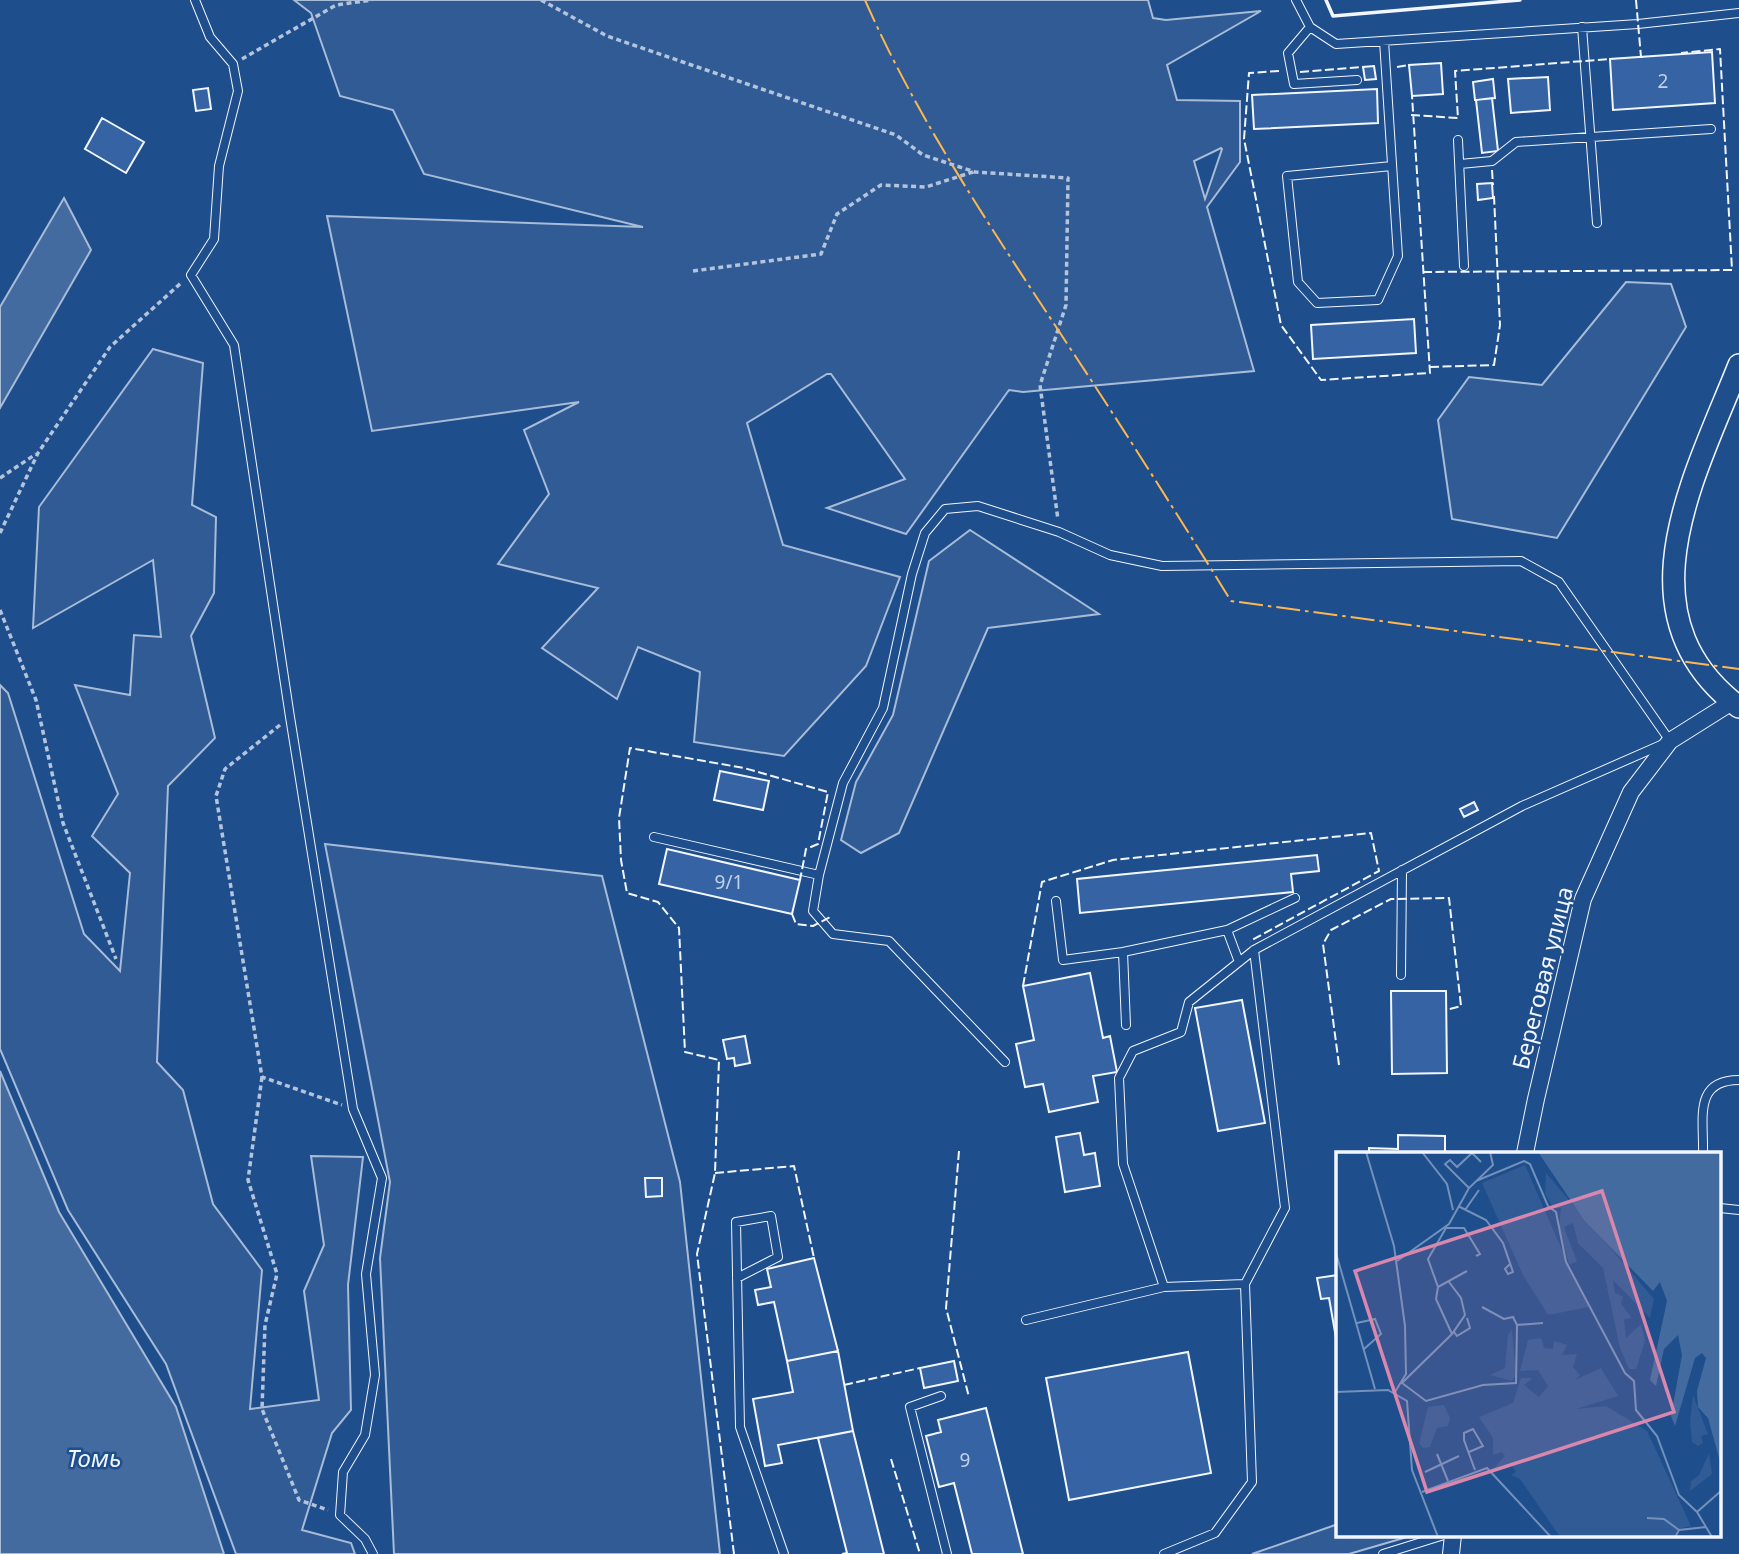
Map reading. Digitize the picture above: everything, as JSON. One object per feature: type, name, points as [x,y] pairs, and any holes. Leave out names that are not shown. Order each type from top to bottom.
[{"type":"main road","points":[[1736,704],[1710,682],[1697,665],[1678,617],[1673,567],[1676,538],[1685,503],[1739,365]]},
{"type":"street","name":"Береговая улица","points":[[1525,1152],[1583,899],[1631,792],[1670,741],[1736,704]]},
{"type":"street","points":[[1451,1554],[1453,1536]]},
{"type":"lane","points":[[195,0],[210,37],[233,64],[238,91],[219,166],[214,239],[191,275],[234,345],[353,1109],[382,1178],[366,1274],[375,1375],[365,1434],[343,1472],[340,1515],[365,1539],[373,1554]]},
{"type":"lane","points":[[1296,0],[1310,27],[1336,44],[1638,24],[1739,13]]},
{"type":"lane","points":[[1310,27],[1288,53],[1294,84],[1357,80]]},
{"type":"lane","points":[[1582,27],[1597,223]]},
{"type":"lane","points":[[1384,41],[1398,256],[1378,300],[1317,303],[1298,282],[1287,176],[1392,166]]},
{"type":"lane","points":[[1460,164],[1492,161],[1516,142],[1711,129]]},
{"type":"lane","points":[[1458,140],[1464,266]]},
{"type":"lane","points":[[1005,1062],[889,941],[833,934],[813,911],[819,875],[843,783],[883,708],[912,574],[925,533],[945,509],[978,506],[1059,532],[1110,555],[1162,566],[1521,561],[1559,582],[1670,741],[1522,806],[1254,950],[1189,1002],[1181,1032],[1133,1051],[1119,1078],[1123,1164],[1164,1286]]},
{"type":"lane","points":[[654,837],[819,875]]},
{"type":"lane","points":[[1402,870],[1402,975]]},
{"type":"lane","points":[[1056,901],[1063,960],[1123,952],[1227,930],[1296,898]]},
{"type":"lane","points":[[1227,930],[1239,962]]},
{"type":"lane","points":[[1164,1554],[1215,1533],[1252,1482],[1245,1284],[1285,1208],[1254,950]]},
{"type":"lane","points":[[1123,952],[1126,1025]]},
{"type":"lane","points":[[1703,1152],[1704,1102],[1709,1088],[1718,1082],[1739,1080]]},
{"type":"lane","points":[[737,1278],[778,1257],[771,1216],[736,1222],[737,1278],[740,1427],[784,1554]]},
{"type":"lane","points":[[1026,1320],[1164,1286],[1245,1284]]},
{"type":"lane","points":[[941,1396],[910,1407],[947,1554]]},
{"type":"lane","points":[[1382,1554],[1441,1536]]},
{"type":"path","points":[[233,64],[336,5],[372,0]]},
{"type":"path","points":[[541,0],[607,36],[896,135],[923,155],[975,172],[1068,178],[1066,305],[1040,385],[1059,532]]},
{"type":"path","points":[[693,271],[821,254],[837,214],[880,185],[926,187],[975,172]]},
{"type":"path","points":[[0,533],[38,453],[110,347],[191,275]]},
{"type":"path","points":[[0,478],[38,453]]},
{"type":"path","points":[[0,610],[36,700],[63,823],[116,959]]},
{"type":"path","points":[[290,717],[225,769],[216,796],[262,1077],[248,1180],[276,1274],[265,1325],[262,1409],[299,1500],[340,1515]]},
{"type":"path","points":[[262,1077],[353,1109]]},
{"type":"shaded area","points":[[294,0],[1148,0],[1153,18],[1166,20],[1261,11],[1167,65],[1177,100],[1240,101],[1240,162],[1207,207],[1254,371],[1023,392],[1009,390],[906,534],[827,508],[905,479],[831,374],[747,423],[783,545],[900,577],[866,666],[784,756],[694,742],[700,672],[638,647],[617,699],[542,648],[598,588],[498,564],[549,494],[524,430],[579,402],[372,431],[327,216],[643,227],[424,174],[393,110],[340,96],[311,13]],"holes":[[[1222,149],[1205,199],[1194,161]]]},
{"type":"shaded area","points":[[1626,282],[1671,284],[1686,327],[1557,538],[1452,519],[1438,420],[1469,377],[1542,385]]},
{"type":"shaded area","points":[[153,349],[203,363],[192,505],[216,517],[214,593],[191,636],[215,738],[168,786],[157,1062],[183,1090],[213,1204],[262,1270],[250,1409],[319,1400],[304,1291],[324,1245],[311,1156],[363,1157],[348,1285],[351,1410],[332,1433],[302,1530],[351,1543],[355,1554],[236,1554],[166,1364],[68,1210],[0,1049],[0,685],[8,693],[84,934],[120,971],[130,873],[92,836],[118,794],[75,685],[130,695],[134,635],[161,637],[153,560],[33,628],[39,507]]},
{"type":"shaded area","points":[[970,530],[1099,614],[988,628],[899,833],[861,853],[841,840],[856,782],[893,715],[929,561]]},
{"type":"shaded area","points":[[325,844],[602,876],[680,1182],[720,1554],[394,1554],[380,1258],[390,1182]]},
{"type":"shaded area","points":[[1336,1525],[1336,1536],[1411,1536],[1349,1554],[1252,1554]]},
{"type":"water","points":[[64,198],[91,250],[0,408],[0,307]]},
{"type":"water","name":"Томь","points":[[0,1071],[59,1212],[176,1407],[224,1554],[0,1554]]},
{"type":"building","points":[[1712,52],[1715,103],[1613,110],[1610,59]]},
{"type":"building","points":[[1441,63],[1443,94],[1412,96],[1409,65]]},
{"type":"building","points":[[1374,66],[1376,79],[1365,80],[1363,67]]},
{"type":"building","points":[[1548,77],[1550,110],[1511,113],[1508,79]]},
{"type":"building","points":[[1493,79],[1495,98],[1475,100],[1473,82]]},
{"type":"building","points":[[208,88],[211,109],[196,111],[193,90]]},
{"type":"building","points":[[1377,89],[1378,123],[1254,129],[1252,95]]},
{"type":"building","points":[[1492,98],[1498,151],[1482,153],[1476,100]]},
{"type":"building","points":[[102,118],[144,142],[126,173],[85,149]]},
{"type":"building","points":[[1492,183],[1493,198],[1478,200],[1477,184]]},
{"type":"building","points":[[1414,319],[1416,353],[1313,359],[1311,325]]},
{"type":"building","points":[[720,771],[769,781],[763,810],[714,800]]},
{"type":"building","points":[[1474,802],[1478,810],[1464,817],[1460,809]]},
{"type":"building","points":[[667,849],[800,880],[792,914],[659,884]]},
{"type":"building","points":[[1317,855],[1319,871],[1291,874],[1293,892],[1080,913],[1077,879]]},
{"type":"building","points":[[1090,973],[1103,1038],[1110,1036],[1117,1072],[1093,1076],[1098,1102],[1049,1112],[1043,1084],[1025,1087],[1016,1044],[1034,1040],[1023,986]]},
{"type":"building","points":[[1391,991],[1446,991],[1447,1073],[1392,1074]]},
{"type":"building","points":[[1242,1000],[1265,1123],[1218,1131],[1195,1008]]},
{"type":"building","points":[[745,1036],[750,1063],[735,1066],[734,1058],[727,1059],[723,1040]]},
{"type":"building","points":[[1080,1133],[1084,1155],[1095,1153],[1100,1186],[1065,1192],[1056,1137]]},
{"type":"building","points":[[1398,1135],[1445,1136],[1445,1152],[1369,1152],[1369,1148],[1398,1149]]},
{"type":"building","points":[[645,1178],[662,1178],[662,1196],[646,1197]]},
{"type":"building","points":[[814,1258],[838,1351],[787,1361],[774,1302],[758,1305],[755,1290],[771,1287],[767,1269]]},
{"type":"building","points":[[1336,1275],[1336,1338],[1329,1298],[1321,1299],[1317,1278]]},
{"type":"building","points":[[838,1351],[853,1431],[778,1445],[782,1463],[765,1466],[753,1399],[793,1392],[787,1361]]},
{"type":"building","points":[[1188,1352],[1211,1473],[1069,1500],[1046,1378]]},
{"type":"building","points":[[954,1361],[958,1381],[924,1388],[920,1368]]},
{"type":"building","points":[[986,1408],[1023,1554],[972,1554],[954,1483],[939,1487],[926,1436],[941,1432],[938,1420]]},
{"type":"building","points":[[853,1431],[884,1554],[842,1554],[847,1553],[818,1438]]},
{"type":"fence","points":[[1636,0],[1643,57]]},
{"type":"fence","points":[[1423,272],[1732,270],[1720,49],[1681,53]]},
{"type":"fence","points":[[1411,115],[1458,118],[1455,71],[1610,59]]},
{"type":"fence","points":[[1397,67],[1409,65]]},
{"type":"fence","points":[[1300,72],[1363,67]]},
{"type":"fence","points":[[1279,71],[1249,73],[1244,139],[1281,325],[1321,380],[1430,373],[1412,96]]},
{"type":"fence","points":[[1492,170],[1493,185]]},
{"type":"fence","points":[[1430,367],[1494,365],[1500,325],[1494,196]]},
{"type":"fence","points":[[734,1554],[697,1254],[715,1173],[719,1060],[685,1052],[679,928],[658,902],[627,893],[621,860],[619,818],[630,748],[744,768],[828,792],[818,844],[806,849],[800,880]]},
{"type":"fence","points":[[1023,986],[1042,882],[1113,860],[1371,833],[1379,871],[1250,941]]},
{"type":"fence","points":[[1339,1065],[1323,944],[1331,930],[1391,899],[1449,898],[1461,1006],[1446,1010]]},
{"type":"fence","points":[[792,914],[796,924],[813,926],[832,916]]},
{"type":"fence","points":[[959,1151],[946,1308],[969,1397]]},
{"type":"fence","points":[[715,1173],[794,1166],[814,1258]]},
{"type":"fence","points":[[844,1385],[920,1368]]},
{"type":"fence","points":[[891,1459],[920,1554]]},
{"type":"wall","points":[[1326,0],[1333,16],[1520,0]]},
{"type":"power","points":[[865,0],[909,89],[958,175],[1231,601],[1739,669]]}]
